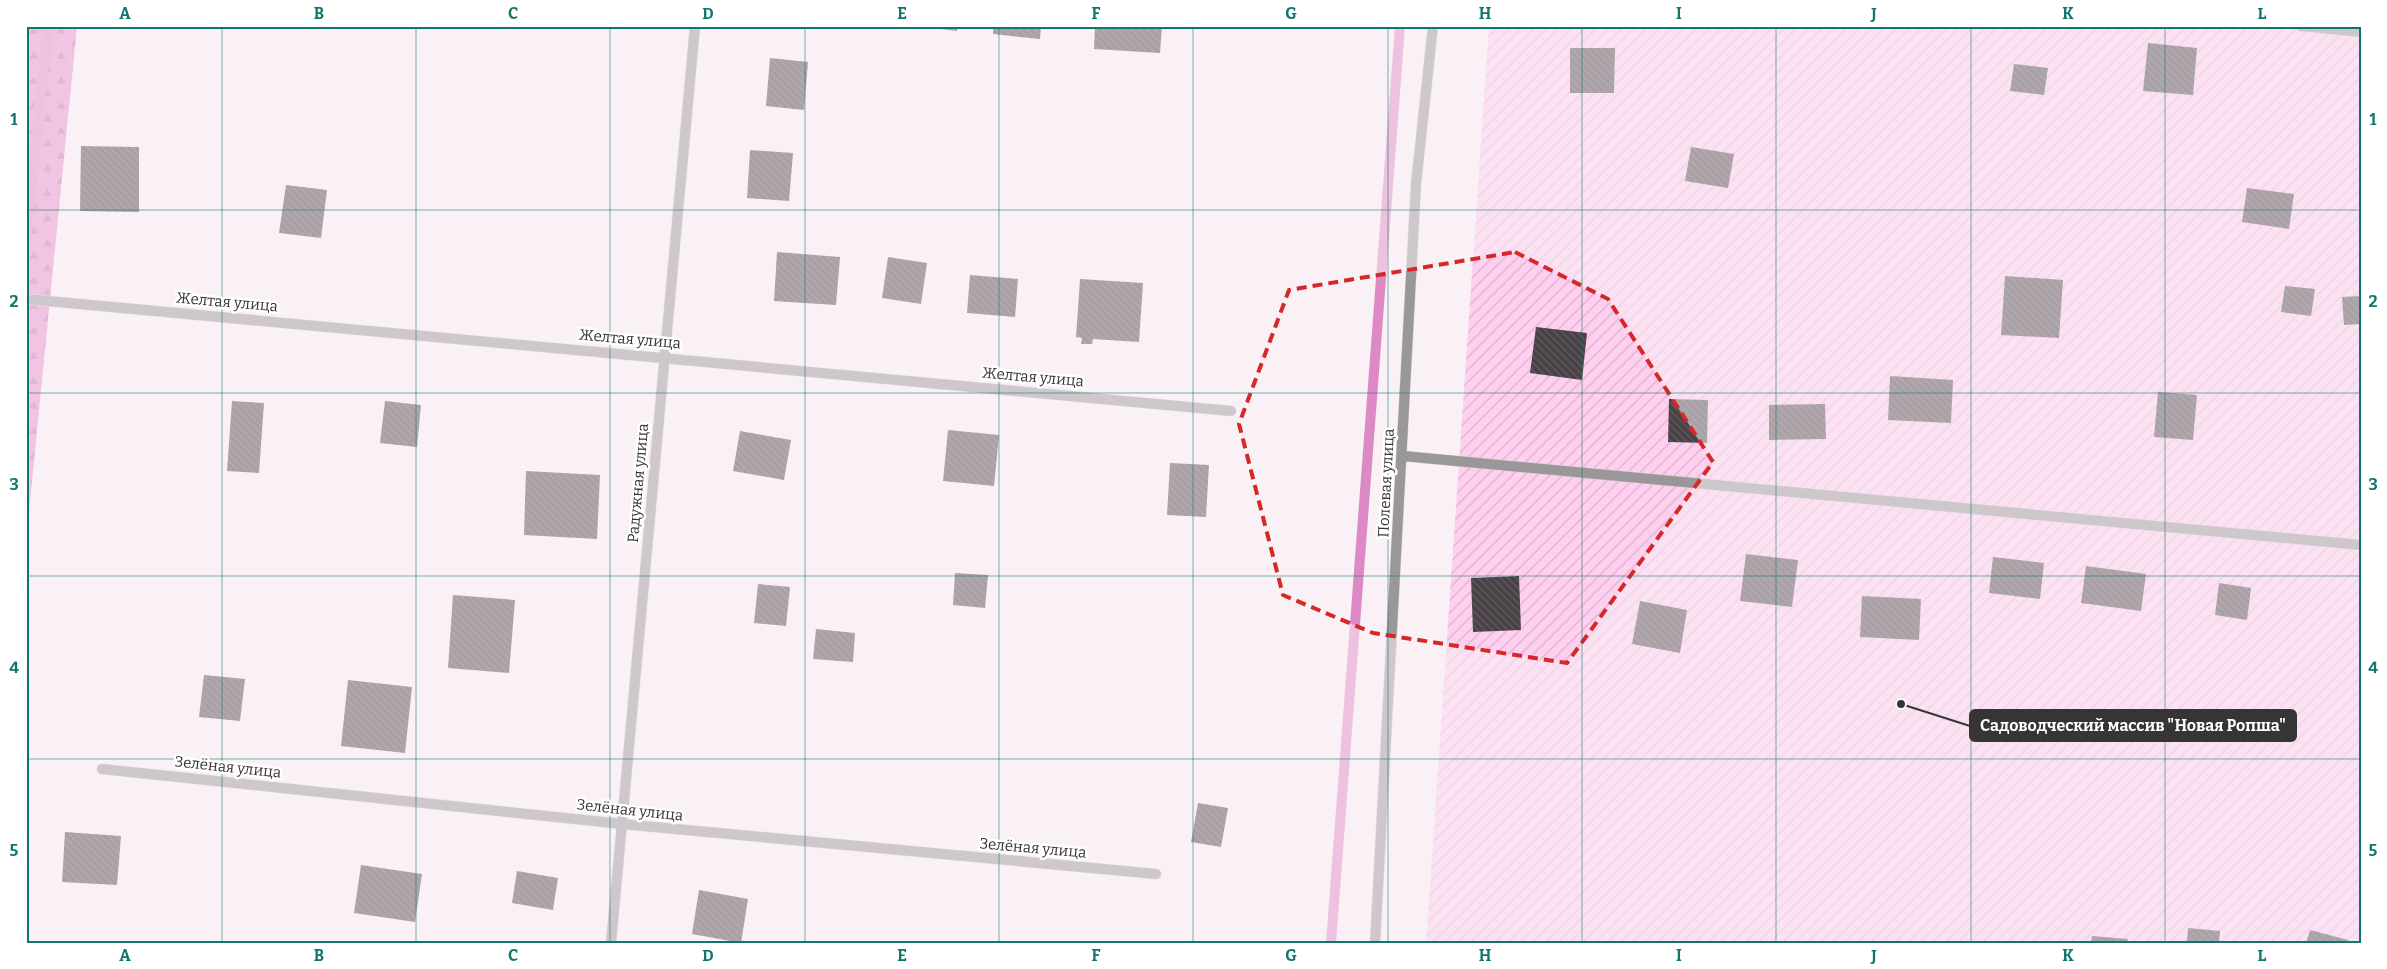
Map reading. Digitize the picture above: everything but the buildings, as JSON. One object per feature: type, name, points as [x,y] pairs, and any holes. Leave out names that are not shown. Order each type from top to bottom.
[{"type":"street","name":"Радужная улица","points":[[611,943],[695,26]]},
{"type":"street","name":"Полевая улица","points":[[1374,943],[1403,456],[1416,184],[1433,26]]},
{"type":"street","points":[[2301,26],[2361,32]]},
{"type":"street","name":"Желтая улица","points":[[26,298],[1231,411]]},
{"type":"street","points":[[1403,456],[2361,545]]},
{"type":"street","name":"Зелёная улица","points":[[102,769],[622,824],[1156,874]]},
{"type":"highlighted area","points":[[1515,252],[1608,299],[1713,462],[1567,663],[1373,633],[1283,595],[1239,424],[1289,290]]},
{"type":"green space","points":[[26,26],[77,26],[26,542]]},
{"type":"shaded area","points":[[1489,26],[2361,26],[2361,943],[1426,943]]},
{"type":"waterway","points":[[26,239],[48,26]]},
{"type":"waterway","points":[[1331,943],[1400,26]]},
{"type":"place","name":"Садоводческий массив \"Новая Ропша\"","points":[[1901,704]]}]
